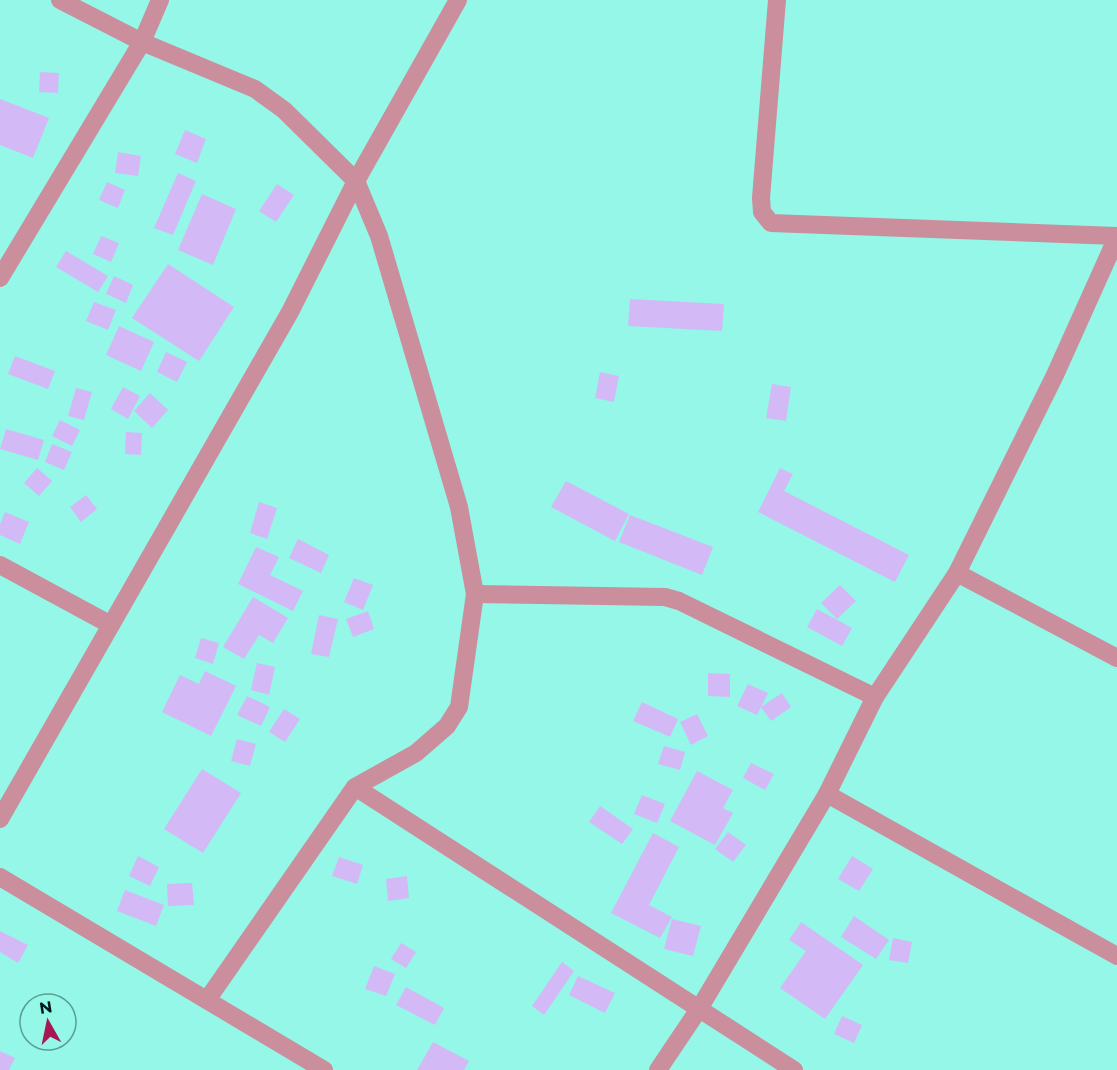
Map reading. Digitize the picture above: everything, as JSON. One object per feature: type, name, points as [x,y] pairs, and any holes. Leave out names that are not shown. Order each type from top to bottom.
[{"type":"street","points":[[60,0],[142,42],[230,77],[271,99],[356,182],[379,236],[459,507],[475,594],[461,697],[455,717],[416,753],[355,787],[207,1000]]},
{"type":"street","points":[[0,278],[142,42],[160,0]]},
{"type":"street","points":[[0,819],[290,312],[356,182],[458,0]]},
{"type":"street","points":[[658,1070],[699,1009],[827,794],[875,697],[957,573],[1055,375],[1117,237],[771,222],[762,212],[761,198],[777,0]]},
{"type":"street","points":[[0,565],[111,625]]},
{"type":"street","points":[[957,573],[1117,658]]},
{"type":"street","points":[[475,594],[665,597],[680,601],[875,697]]},
{"type":"street","points":[[355,787],[794,1070]]},
{"type":"street","points":[[827,794],[1117,956]]},
{"type":"street","points":[[0,877],[324,1070]]},
{"type":"building","points":[[40,72],[59,73],[58,93],[39,92]]},
{"type":"building","points":[[0,99],[49,118],[33,158],[0,145]]},
{"type":"building","points":[[185,130],[206,139],[197,163],[175,154]]},
{"type":"building","points":[[118,152],[141,156],[138,176],[115,173]]},
{"type":"building","points":[[178,173],[196,181],[173,235],[154,228]]},
{"type":"building","points":[[107,182],[125,190],[118,208],[99,200]]},
{"type":"building","points":[[277,184],[294,195],[276,222],[259,211]]},
{"type":"building","points":[[202,194],[236,209],[213,265],[178,250]]},
{"type":"building","points":[[101,236],[119,243],[111,262],[93,254]]},
{"type":"building","points":[[66,251],[108,276],[98,292],[56,267]]},
{"type":"building","points":[[168,264],[234,307],[199,361],[132,318]]},
{"type":"building","points":[[114,276],[133,285],[126,303],[106,294]]},
{"type":"building","points":[[630,299],[724,304],[722,331],[628,326]]},
{"type":"building","points":[[94,302],[116,310],[108,330],[86,321]]},
{"type":"building","points":[[119,326],[154,342],[141,371],[106,355]]},
{"type":"building","points":[[166,352],[187,362],[177,382],[157,372]]},
{"type":"building","points":[[15,356],[55,371],[48,389],[8,374]]},
{"type":"building","points":[[600,372],[619,376],[614,402],[595,398]]},
{"type":"building","points":[[772,384],[791,387],[786,421],[766,418]]},
{"type":"building","points":[[123,387],[140,396],[128,419],[111,409]]},
{"type":"building","points":[[76,388],[92,392],[84,420],[68,416]]},
{"type":"building","points":[[150,393],[168,410],[152,428],[134,411]]},
{"type":"building","points":[[60,420],[80,430],[72,446],[52,436]]},
{"type":"building","points":[[6,429],[44,440],[38,460],[0,449]]},
{"type":"building","points":[[126,432],[142,433],[141,455],[125,454]]},
{"type":"building","points":[[52,444],[72,452],[64,470],[45,462]]},
{"type":"building","points":[[37,468],[52,481],[39,496],[24,483]]},
{"type":"building","points":[[780,468],[793,474],[784,491],[909,555],[895,582],[758,512]]},
{"type":"building","points":[[566,481],[629,514],[615,541],[551,507]]},
{"type":"building","points":[[86,495],[97,509],[81,522],[70,507]]},
{"type":"building","points":[[259,502],[277,508],[267,539],[250,533]]},
{"type":"building","points":[[5,512],[29,522],[20,544],[0,535],[0,524]]},
{"type":"building","points":[[630,515],[713,547],[702,575],[619,542]]},
{"type":"building","points":[[298,539],[329,555],[321,573],[289,558]]},
{"type":"building","points":[[256,547],[279,557],[270,575],[303,591],[293,611],[238,584]]},
{"type":"building","points":[[354,578],[373,585],[363,610],[344,602]]},
{"type":"building","points":[[840,585],[856,601],[837,619],[821,603]]},
{"type":"building","points":[[253,597],[288,618],[273,643],[259,635],[244,659],[223,647]]},
{"type":"building","points":[[817,609],[852,628],[842,646],[807,627]]},
{"type":"building","points":[[368,611],[374,629],[353,637],[346,619]]},
{"type":"building","points":[[319,615],[338,619],[329,657],[311,654]]},
{"type":"building","points":[[201,638],[219,643],[213,664],[195,658]]},
{"type":"building","points":[[257,663],[275,667],[269,695],[251,690]]},
{"type":"building","points":[[205,671],[236,686],[211,736],[162,712],[180,675],[199,684]]},
{"type":"building","points":[[708,673],[730,674],[730,697],[708,696]]},
{"type":"building","points":[[748,684],[768,693],[757,715],[737,706]]},
{"type":"building","points":[[782,693],[791,707],[771,721],[761,707]]},
{"type":"building","points":[[247,696],[270,707],[261,726],[237,715]]},
{"type":"building","points":[[642,702],[678,719],[670,737],[633,721]]},
{"type":"building","points":[[284,709],[300,719],[285,742],[269,732]]},
{"type":"building","points":[[697,714],[708,736],[691,745],[680,722]]},
{"type":"building","points":[[237,739],[256,744],[250,766],[231,761]]},
{"type":"building","points":[[664,746],[685,752],[680,770],[658,764]]},
{"type":"building","points":[[751,763],[774,774],[765,790],[743,778]]},
{"type":"building","points":[[202,769],[241,793],[203,853],[164,829]]},
{"type":"building","points":[[697,771],[733,790],[723,808],[733,813],[715,845],[670,821]]},
{"type":"building","points":[[642,795],[665,804],[657,823],[634,814]]},
{"type":"building","points":[[600,806],[633,829],[622,844],[589,822]]},
{"type":"building","points":[[728,832],[746,845],[733,862],[715,849]]},
{"type":"building","points":[[653,833],[679,847],[649,905],[672,917],[660,938],[611,913]]},
{"type":"building","points":[[138,856],[159,867],[150,886],[129,876]]},
{"type":"building","points":[[852,856],[873,869],[859,891],[838,879]]},
{"type":"building","points":[[339,857],[363,865],[357,884],[332,876]]},
{"type":"building","points":[[407,876],[409,898],[388,901],[386,879]]},
{"type":"building","points":[[192,883],[194,905],[168,906],[167,884]]},
{"type":"building","points":[[125,890],[164,905],[156,926],[117,911]]},
{"type":"building","points":[[854,916],[889,940],[876,959],[841,937]]},
{"type":"building","points":[[672,919],[701,926],[693,956],[664,949]]},
{"type":"building","points":[[801,922],[863,965],[825,1019],[780,988],[806,951],[789,940]]},
{"type":"building","points":[[0,931],[28,945],[18,963],[0,952]]},
{"type":"building","points":[[893,938],[912,942],[908,963],[889,960]]},
{"type":"building","points":[[401,943],[416,952],[406,968],[391,959]]},
{"type":"building","points":[[562,962],[574,971],[544,1015],[532,1006]]},
{"type":"building","points":[[374,966],[395,974],[386,996],[365,989]]},
{"type":"building","points":[[578,976],[615,993],[605,1013],[569,995]]},
{"type":"building","points":[[406,987],[444,1008],[435,1025],[396,1005]]},
{"type":"building","points":[[842,1016],[862,1025],[854,1043],[834,1034]]},
{"type":"building","points":[[433,1042],[469,1061],[464,1070],[417,1070]]},
{"type":"building","points":[[0,1051],[15,1058],[9,1070],[0,1070]]}]
